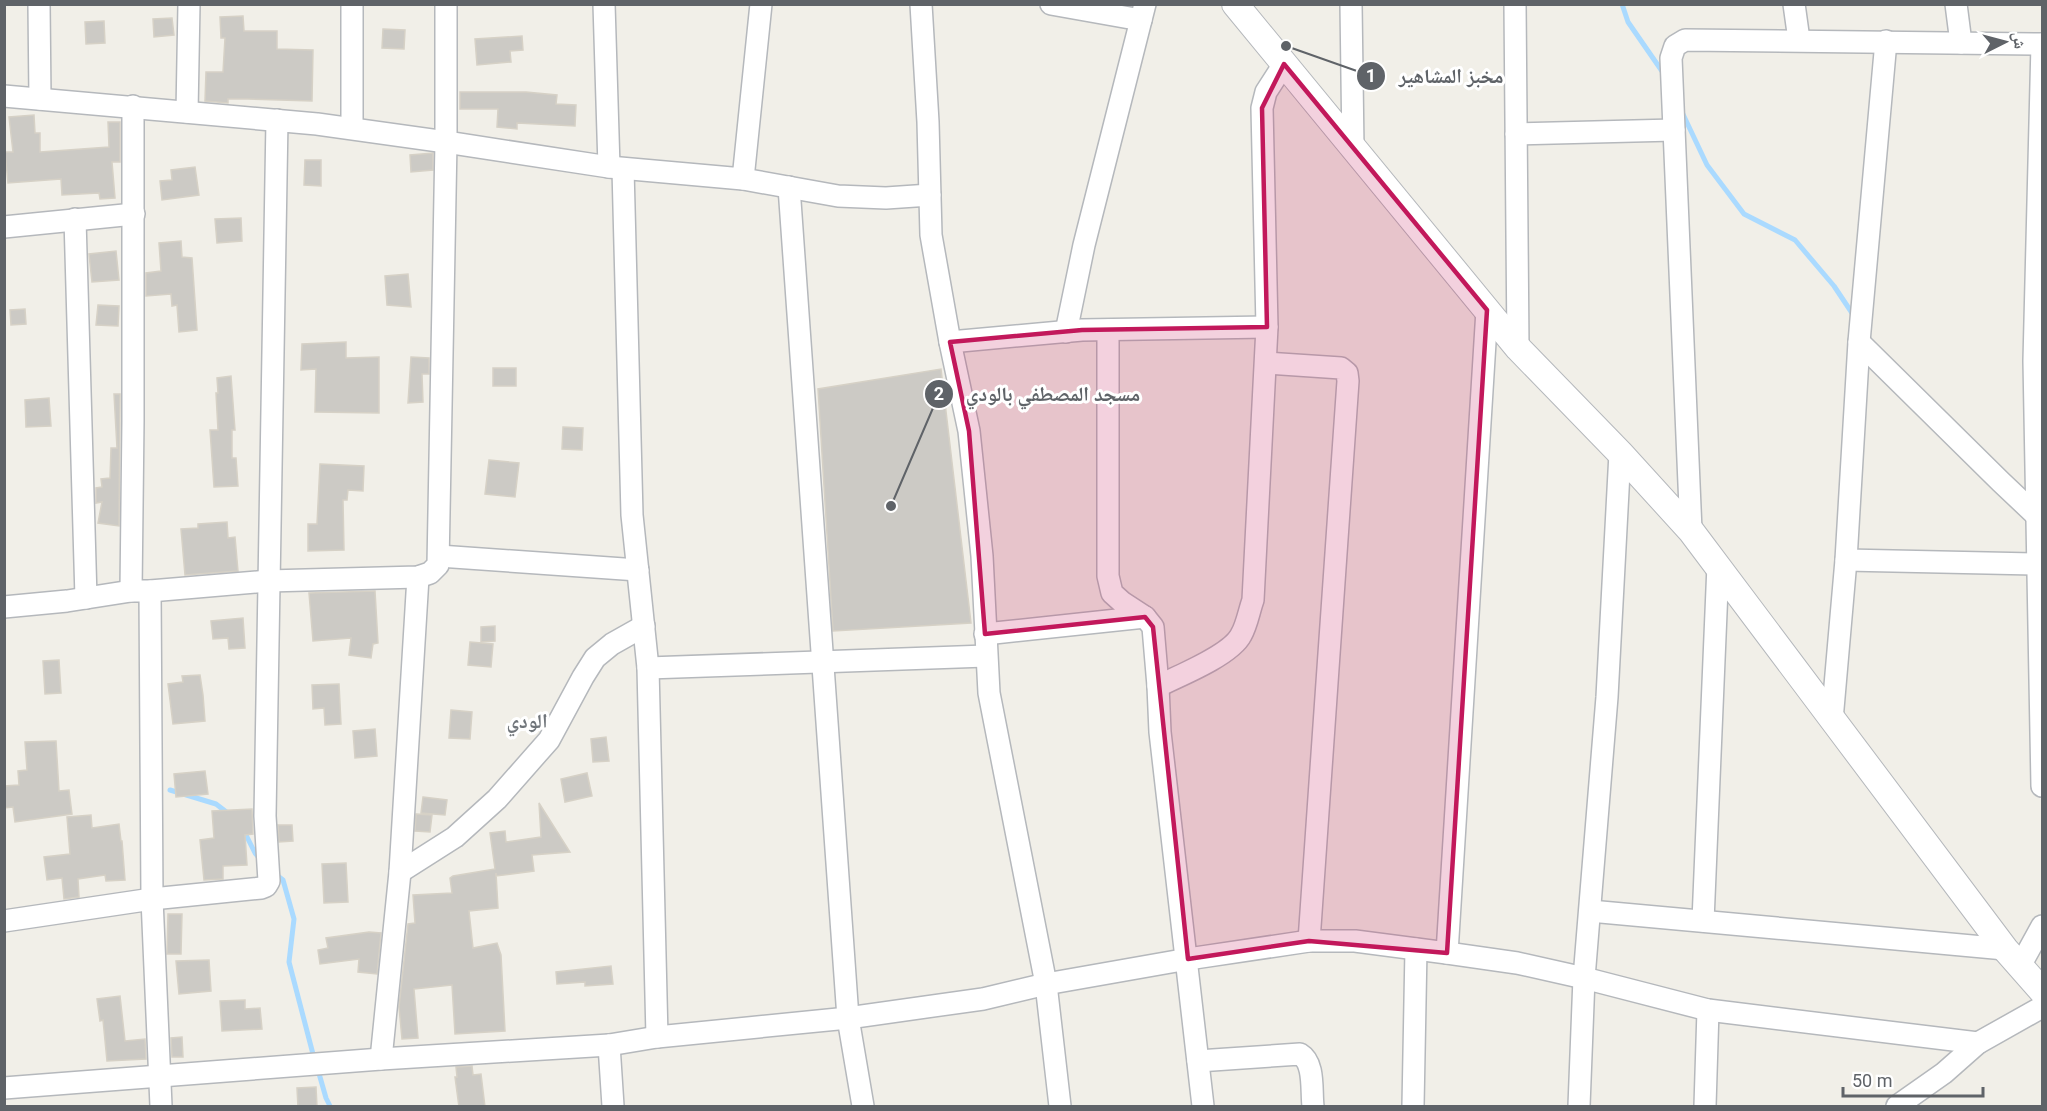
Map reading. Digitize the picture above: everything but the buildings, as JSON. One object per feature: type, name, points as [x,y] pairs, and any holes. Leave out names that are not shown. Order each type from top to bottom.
[{"type":"street","points":[[39,4],[40,99]]},
{"type":"street","points":[[187,112],[189,4]]},
{"type":"street","points":[[352,4],[352,128]]},
{"type":"street","points":[[4,607],[140,591],[268,580],[418,577],[430,573],[438,566],[446,141],[446,4]]},
{"type":"street","points":[[604,4],[616,168],[632,515],[648,668],[657,1037]]},
{"type":"street","points":[[743,179],[761,4]]},
{"type":"street","points":[[921,4],[928,122],[931,235],[950,342],[969,430],[982,556],[989,693],[1046,984],[1060,1107]]},
{"type":"street","points":[[1051,4],[1143,12],[1084,245],[1066,332]]},
{"type":"street","points":[[1235,4],[1518,348],[1620,453],[1691,531],[2012,958],[2043,991]]},
{"type":"street","points":[[1351,4],[1353,149]]},
{"type":"street","points":[[1515,4],[1518,348]]},
{"type":"street","points":[[1794,4],[1799,40]]},
{"type":"street","points":[[1956,4],[1961,43]]},
{"type":"street","points":[[1691,531],[1671,58],[1675,46],[1685,40],[2042,44],[2034,361],[2043,786]]},
{"type":"street","points":[[1832,720],[1846,560],[1859,342],[1886,41]]},
{"type":"street","points":[[1158,686],[1222,654],[1235,644],[1241,635],[1253,600],[1267,327],[1262,108],[1266,92],[1284,64]]},
{"type":"street","points":[[4,96],[134,106],[352,128],[616,168],[743,179],[838,196],[886,198],[930,195]]},
{"type":"street","points":[[134,106],[140,591],[161,1107]]},
{"type":"street","points":[[4,921],[152,899],[261,888],[269,881],[265,816],[277,120]]},
{"type":"street","points":[[1516,134],[1674,130]]},
{"type":"street","points":[[789,188],[848,1018],[863,1107]]},
{"type":"street","points":[[4,227],[134,214]]},
{"type":"street","points":[[75,219],[86,598]]},
{"type":"street","points":[[1447,952],[1487,310]]},
{"type":"street","points":[[950,342],[1108,330],[1267,327]]},
{"type":"street","points":[[1108,330],[1108,576],[1112,593],[1145,617],[1153,627],[1160,732],[1188,959],[1203,1107]]},
{"type":"street","points":[[1859,342],[2037,516]]},
{"type":"street","points":[[1266,363],[1341,368],[1347,373],[1348,381],[1310,941]]},
{"type":"street","points":[[1579,1107],[1584,978],[1607,697],[1620,453]]},
{"type":"street","points":[[439,556],[638,570]]},
{"type":"street","points":[[1846,560],[2038,564]]},
{"type":"street","points":[[1703,921],[1718,565]]},
{"type":"street","points":[[381,1059],[400,872],[418,577]]},
{"type":"street","points":[[985,634],[1145,617]]},
{"type":"street","points":[[400,872],[455,837],[497,799],[549,740],[595,658],[612,644],[644,626]]},
{"type":"street","points":[[648,668],[986,656]]},
{"type":"street","points":[[1590,911],[1703,921],[2012,958]]},
{"type":"street","points":[[2012,958],[2043,926]]},
{"type":"street","points":[[4,1088],[381,1059],[609,1045],[657,1037],[848,1018],[983,999],[1046,984],[1188,959],[1310,941],[1355,941],[1447,952],[1517,963],[1708,1010],[1978,1043]]},
{"type":"street","points":[[1413,1107],[1416,949]]},
{"type":"street","points":[[1897,1107],[1944,1073],[1978,1043],[2043,1007]]},
{"type":"street","points":[[1705,1107],[1708,1010]]},
{"type":"street","points":[[609,1045],[613,1107]]},
{"type":"street","points":[[1198,1061],[1300,1054],[1306,1058],[1310,1066],[1313,1107]]},
{"type":"highlighted area","points":[[1284,64],[1487,310],[1447,953],[1309,941],[1188,959],[1153,627],[1145,617],[985,634],[969,431],[950,342],[1082,330],[1267,327],[1262,108]]},
{"type":"waterway","points":[[1622,4],[1628,22],[1664,74]]},
{"type":"waterway","points":[[1681,110],[1707,165],[1744,214],[1795,240],[1834,286],[1854,316]]},
{"type":"waterway","points":[[170,790],[216,804],[229,814]]},
{"type":"waterway","points":[[243,829],[261,860]]},
{"type":"waterway","points":[[274,873],[283,880],[294,919],[289,962],[314,1058]]},
{"type":"waterway","points":[[318,1070],[330,1106]]},
{"type":"place","name":"مخبز المشاهير","points":[[1286,46]]},
{"type":"place","name":"مسجد المصطفي بالودي","points":[[891,506]]},
{"type":"district","name":"الودي","points":[[527,721]]}]
